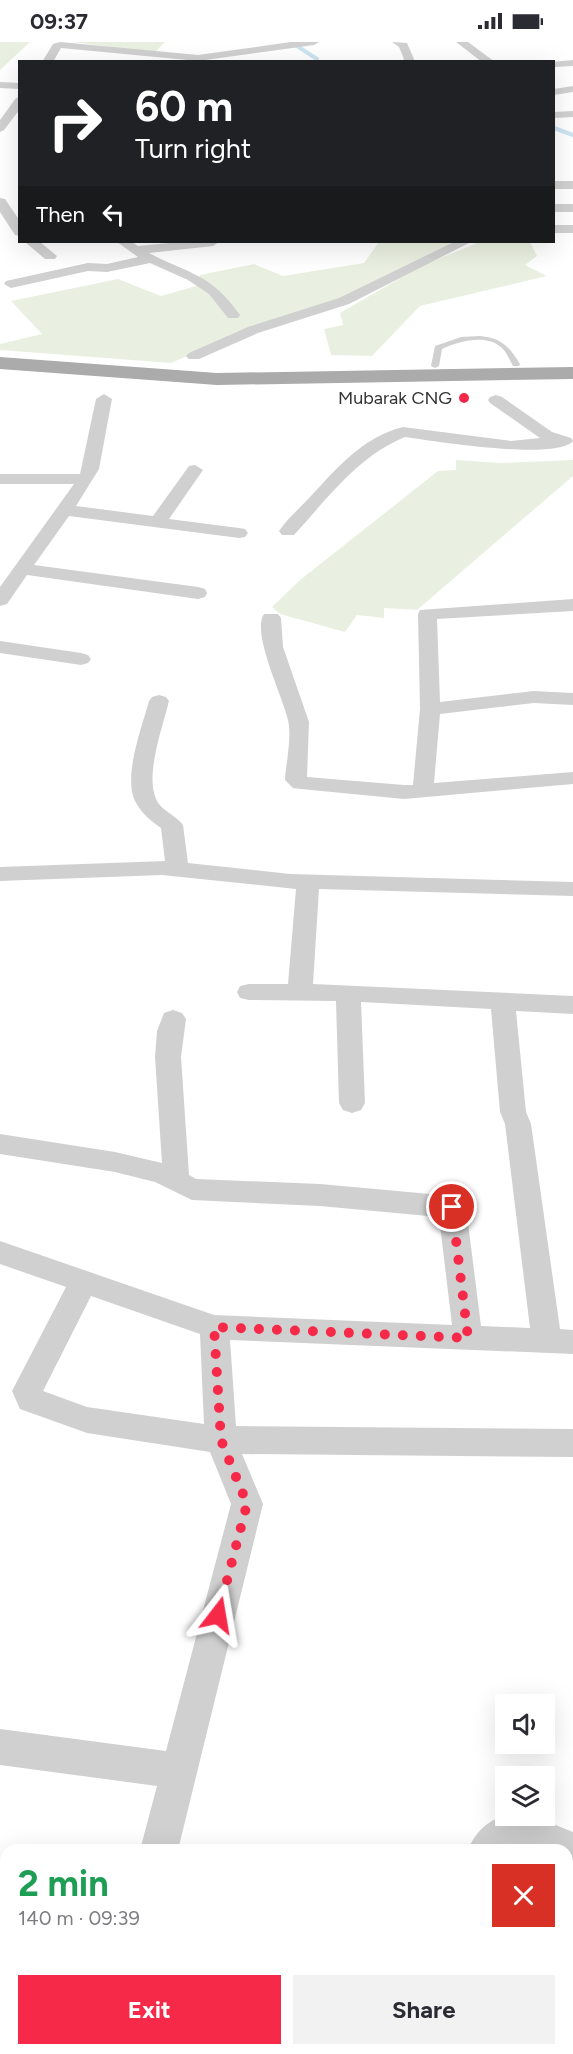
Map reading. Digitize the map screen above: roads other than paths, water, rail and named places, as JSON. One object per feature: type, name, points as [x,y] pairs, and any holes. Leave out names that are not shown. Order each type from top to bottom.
[{"type":"main road","points":[[0,355],[208,371],[435,366],[457,370],[573,373]]},
{"type":"main road","points":[[0,363],[217,380],[573,363]]},
{"type":"street","points":[[256,42],[264,50]]},
{"type":"street","points":[[48,60],[57,46],[61,45],[134,58],[198,60],[312,42]]},
{"type":"street","points":[[397,42],[403,45],[408,60]]},
{"type":"street","points":[[461,42],[484,55],[488,60]]},
{"type":"street","points":[[555,64],[573,63]]},
{"type":"street","points":[[0,85],[18,86]]},
{"type":"street","points":[[555,92],[573,89]]},
{"type":"street","points":[[0,128],[18,103]]},
{"type":"street","points":[[555,115],[573,114]]},
{"type":"street","points":[[555,185],[573,184]]},
{"type":"street","points":[[18,200],[0,201],[18,229]]},
{"type":"street","points":[[555,207],[573,208]]},
{"type":"street","points":[[555,229],[573,229]]},
{"type":"street","points":[[33,243],[50,256]]},
{"type":"street","points":[[125,243],[151,259],[193,277],[207,286],[214,291],[233,315]]},
{"type":"street","points":[[136,250],[203,243]]},
{"type":"street","points":[[194,356],[253,330],[344,301],[462,243]]},
{"type":"street","points":[[11,284],[88,267],[107,268],[151,259]]},
{"type":"street","points":[[0,600],[86,479],[91,469],[104,399]]},
{"type":"street","points":[[496,400],[546,435],[569,442]]},
{"type":"street","points":[[288,531],[353,460],[383,440],[403,432],[512,446],[569,442]]},
{"type":"street","points":[[158,522],[195,470]]},
{"type":"street","points":[[0,479],[86,479]]},
{"type":"street","points":[[64,510],[239,533]]},
{"type":"street","points":[[21,569],[198,593]]},
{"type":"street","points":[[423,791],[430,709],[427,614],[573,605]]},
{"type":"street","points":[[271,618],[273,647],[299,722],[296,780],[301,783],[423,791],[573,778]]},
{"type":"street","points":[[0,647],[81,658]]},
{"type":"street","points":[[430,709],[534,697],[573,699]]},
{"type":"street","points":[[159,702],[144,766],[142,789],[146,801],[156,813],[172,825],[177,870]]},
{"type":"street","points":[[0,874],[162,868],[308,882],[573,890]]},
{"type":"street","points":[[300,992],[308,882]]},
{"type":"street","points":[[249,992],[348,993],[573,1005]]},
{"type":"street","points":[[348,993],[352,1103]]},
{"type":"street","points":[[0,1252],[214,1327],[560,1342],[518,1124],[513,1112],[503,1001]]},
{"type":"street","points":[[173,1019],[170,1028],[168,1080],[174,1118],[176,1180]]},
{"type":"street","points":[[0,1143],[115,1162],[162,1173],[192,1189],[320,1196],[452,1207],[468,1338]]},
{"type":"street","points":[[84,1281],[27,1391],[31,1400],[87,1420],[221,1440],[573,1443]]},
{"type":"street","points":[[161,1844],[247,1504],[221,1440],[214,1327]]},
{"type":"street","points":[[0,1747],[179,1771]]},
{"type":"street","points":[[493,1844],[506,1832],[524,1830],[557,1844]]},
{"type":"lane","points":[[435,366],[438,348],[452,342],[475,339],[485,339],[502,344],[516,364]]},
{"type":"waterway","points":[[291,42],[317,60]]},
{"type":"waterway","points":[[555,128],[573,135]]},
{"type":"place","name":"Mubarak CNG","points":[[464,398]]}]
